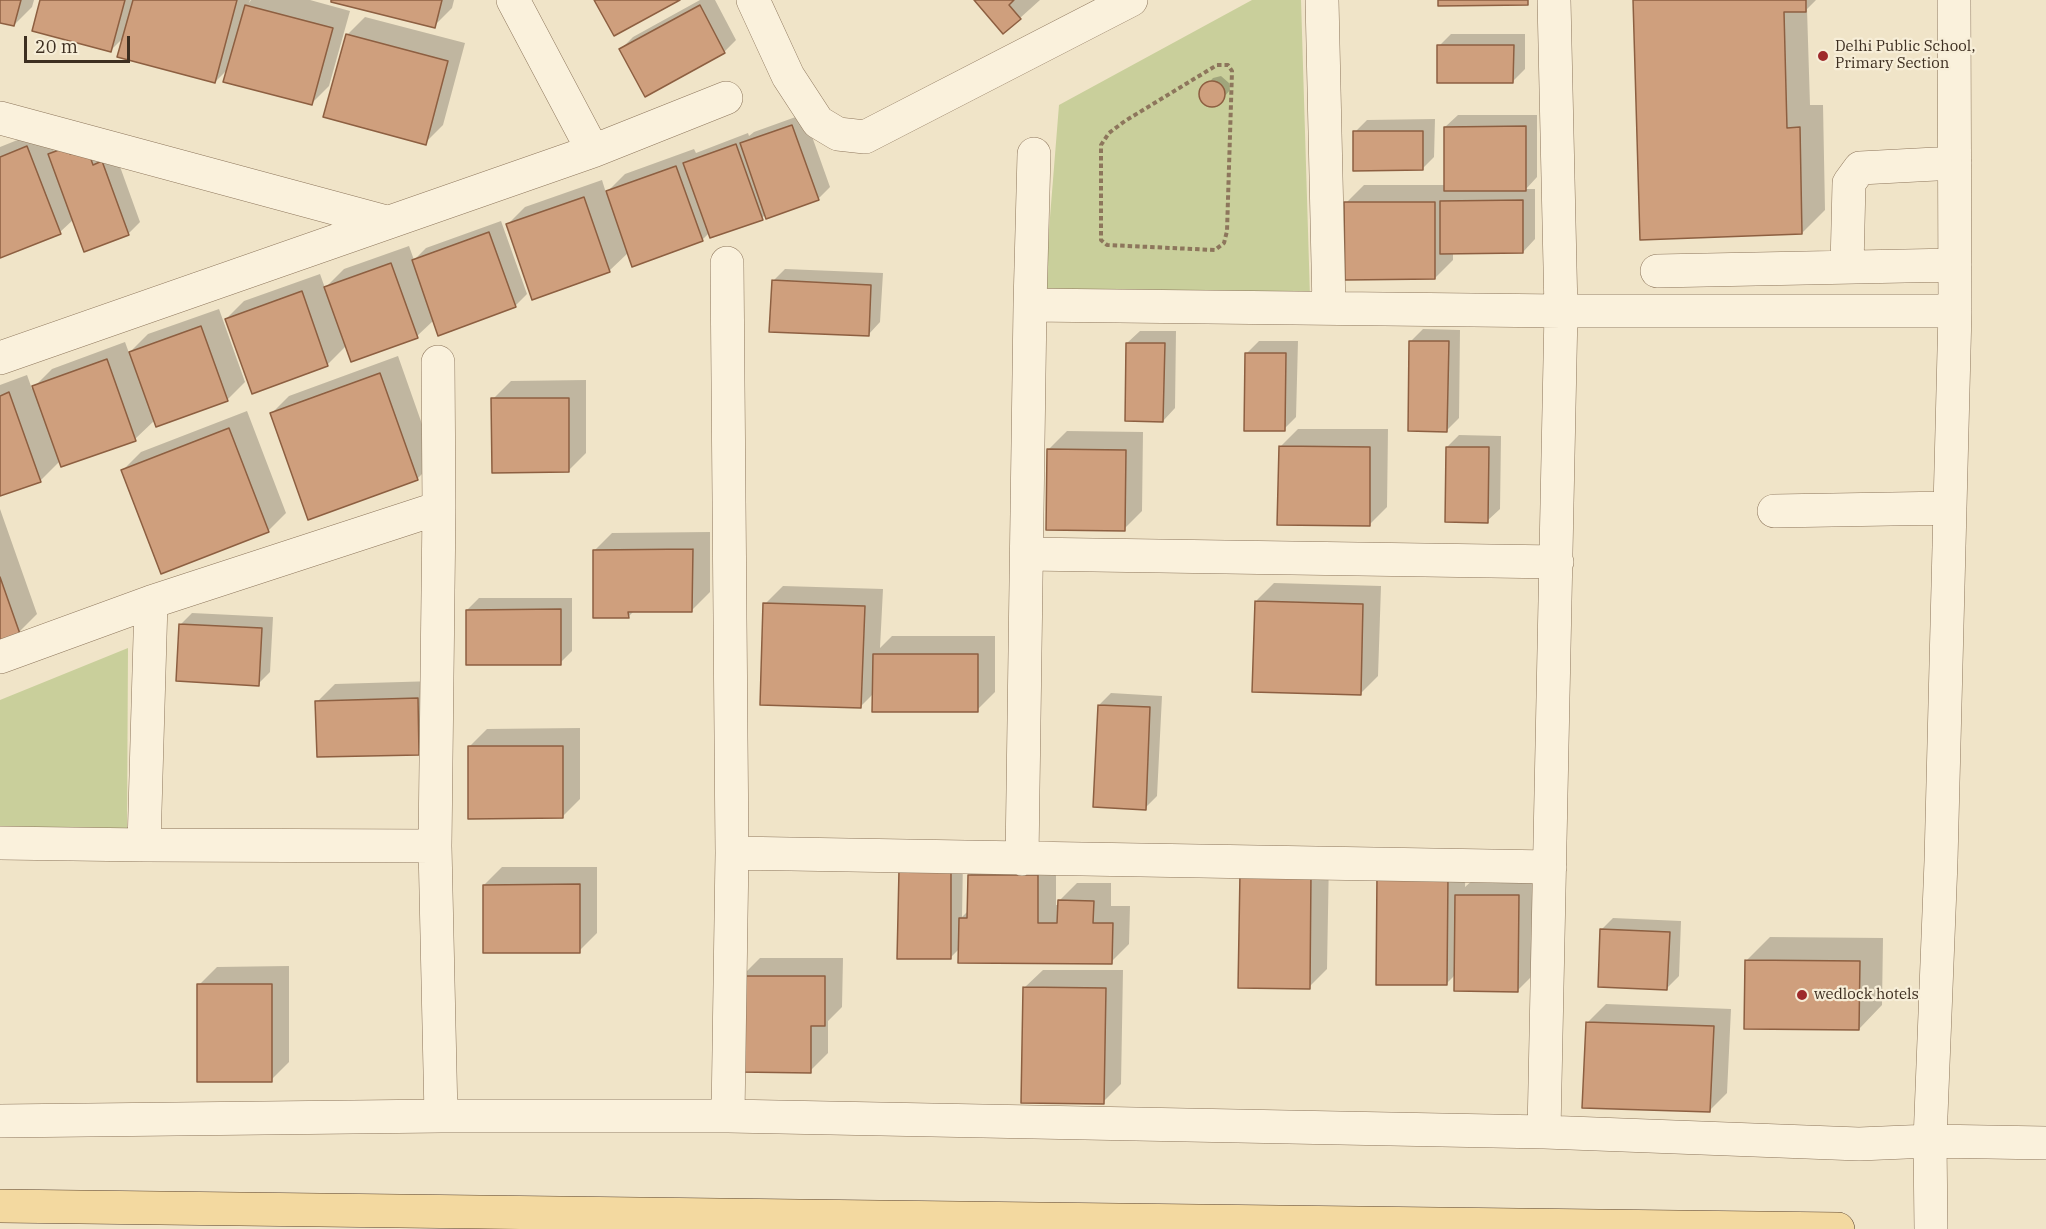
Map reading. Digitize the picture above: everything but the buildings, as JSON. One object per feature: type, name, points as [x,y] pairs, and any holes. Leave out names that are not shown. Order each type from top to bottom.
[{"type":"main road","points":[[0,1206],[1838,1229]]},
{"type":"street","points":[[513,0],[593,151]]},
{"type":"street","points":[[753,0],[788,76],[818,122],[838,134],[865,137],[1131,0]]},
{"type":"street","points":[[1322,0],[1329,308]]},
{"type":"street","points":[[1544,1132],[1562,311],[1554,0]]},
{"type":"street","points":[[1931,1229],[1930,1141],[1941,861],[1955,310],[1954,0]]},
{"type":"street","points":[[0,358],[593,151],[726,98]]},
{"type":"street","points":[[0,118],[386,222]]},
{"type":"street","points":[[1022,859],[1034,154]]},
{"type":"street","points":[[1846,267],[1849,183],[1860,168],[1955,163]]},
{"type":"street","points":[[727,263],[732,853],[728,1116]]},
{"type":"street","points":[[1657,271],[1955,265]]},
{"type":"street","points":[[1030,305],[1562,311],[1955,310]]},
{"type":"street","points":[[438,362],[439,508],[435,846],[441,1116]]},
{"type":"street","points":[[0,657],[151,602],[439,508]]},
{"type":"street","points":[[1774,511],[1950,508]]},
{"type":"street","points":[[1027,554],[1557,562]]},
{"type":"street","points":[[144,845],[151,602]]},
{"type":"street","points":[[0,843],[435,846]]},
{"type":"street","points":[[732,853],[1550,867]]},
{"type":"street","points":[[0,1121],[441,1116],[728,1116],[1544,1132],[1859,1144],[1930,1141],[2046,1143]]},
{"type":"path","points":[[1217,65],[1228,65],[1232,71],[1227,231],[1224,243],[1215,250],[1107,245],[1101,240],[1101,145],[1109,133],[1217,65]]},
{"type":"green space","points":[[1252,0],[1301,0],[1310,297],[1044,292],[1059,105]]},
{"type":"green space","points":[[128,648],[127,829],[0,827],[0,700]]},
{"type":"place","name":"Delhi Public School, Primary Section","points":[[1823,56]]},
{"type":"place","name":"wedlock hotels","points":[[1802,995]]}]
